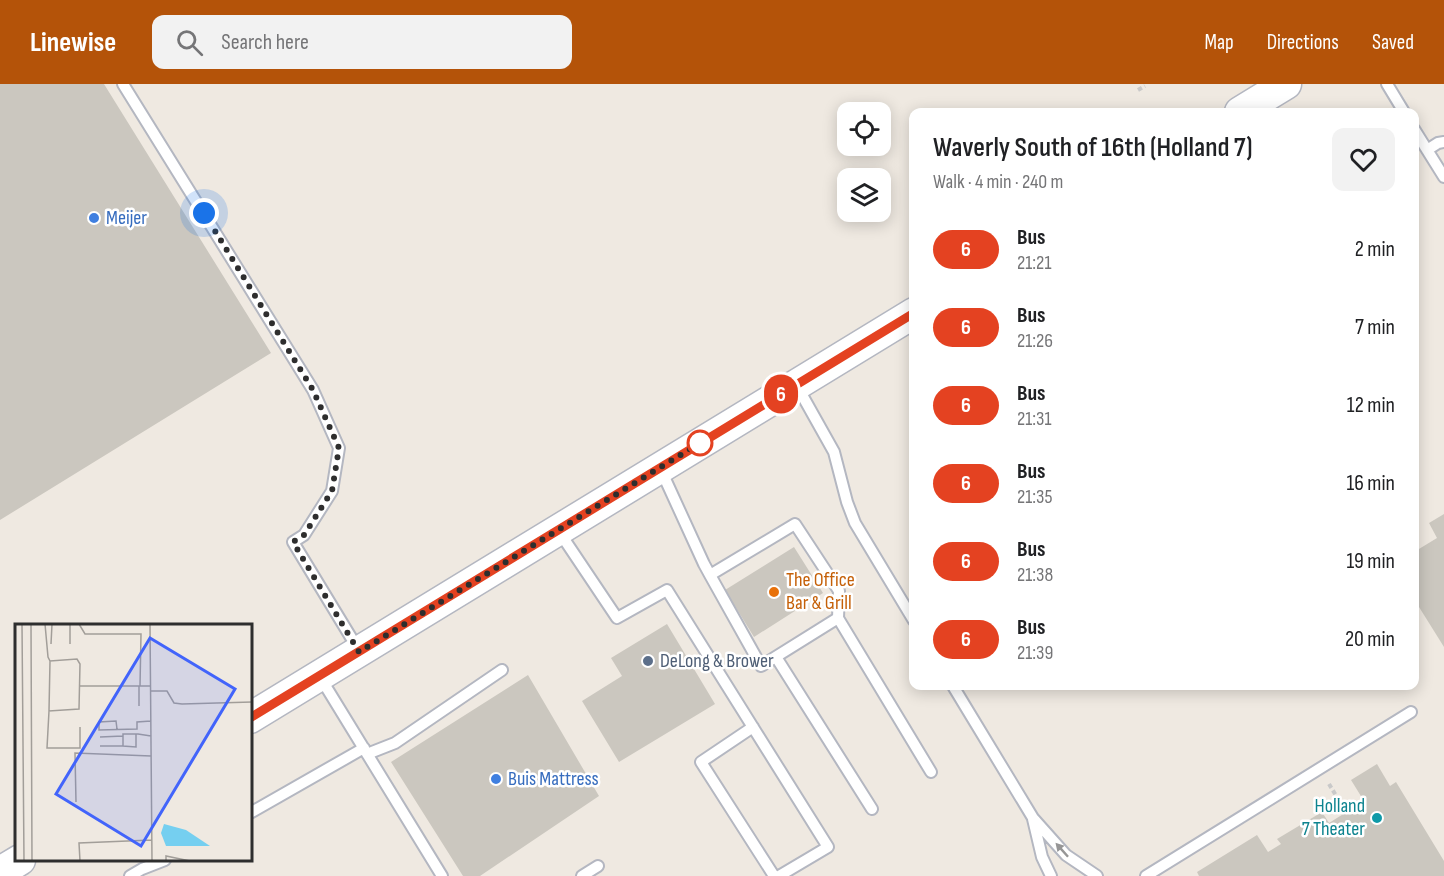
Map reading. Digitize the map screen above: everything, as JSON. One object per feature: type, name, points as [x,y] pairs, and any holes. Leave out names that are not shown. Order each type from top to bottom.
[{"type":"main road","points":[[1247,108],[1286,84]]},
{"type":"main road","points":[[252,717],[909,316]]},
{"type":"main road","points":[[0,872],[18,861]]},
{"type":"lane","points":[[123,84],[313,390],[339,448],[332,491],[304,535],[293,542],[359,652]]},
{"type":"lane","points":[[1387,84],[1402,108]]},
{"type":"lane","points":[[1419,137],[1444,177]]},
{"type":"lane","points":[[1427,150],[1444,142]]},
{"type":"lane","points":[[797,385],[834,452],[855,523],[909,613]]},
{"type":"lane","points":[[660,467],[710,575],[761,666],[838,618]]},
{"type":"lane","points":[[710,575],[795,524],[839,591],[838,618],[931,772]]},
{"type":"lane","points":[[558,530],[617,618],[667,590],[828,847],[779,876]]},
{"type":"lane","points":[[776,657],[872,809]]},
{"type":"lane","points":[[252,812],[365,751],[395,743],[502,670]]},
{"type":"lane","points":[[320,676],[442,876]]},
{"type":"lane","points":[[955,690],[1033,818],[1066,855],[1096,876]]},
{"type":"lane","points":[[1146,876],[1412,712]]},
{"type":"lane","points":[[753,727],[701,762],[774,876]]},
{"type":"lane","points":[[1033,818],[1042,857],[1051,876]]},
{"type":"lane","points":[[130,876],[162,861]]},
{"type":"lane","points":[[582,876],[598,866]]},
{"type":"path","points":[[1138,90],[1145,86]]},
{"type":"path","points":[[1329,784],[1346,812]]},
{"type":"building","name":"Meijer","points":[[0,84],[104,84],[271,353],[0,520]]},
{"type":"building","points":[[1444,514],[1444,647],[1419,607],[1419,549],[1437,538],[1429,523]]},
{"type":"building","name":"The Office Bar & Grill","points":[[794,547],[823,593],[754,637],[725,590]]},
{"type":"building","points":[[667,624],[715,704],[619,762],[582,701],[622,676],[611,658]]},
{"type":"building","name":"Buis Mattress","points":[[528,675],[599,796],[480,876],[463,876],[391,762]]},
{"type":"building","name":"Holland 7 Theater","points":[[1377,764],[1390,786],[1396,782],[1444,861],[1444,876],[1199,876],[1197,872],[1257,835],[1268,852],[1281,844],[1277,839],[1322,812],[1329,823],[1364,801],[1351,780]]},
{"type":"bus line","name":"6","points":[[252,717],[909,316]]},
{"type":"place","name":"Meijer","points":[[94,218]]},
{"type":"place","name":"The Office Bar & Grill","points":[[774,592]]},
{"type":"place","name":"DeLong & Brower","points":[[648,661]]},
{"type":"place","name":"Buis Mattress","points":[[496,779]]},
{"type":"place","name":"Holland 7 Theater","points":[[1377,818]]},
{"type":"route","points":[[204,213],[313,390],[339,448],[332,491],[304,535],[293,542],[359,652],[700,443]]}]
